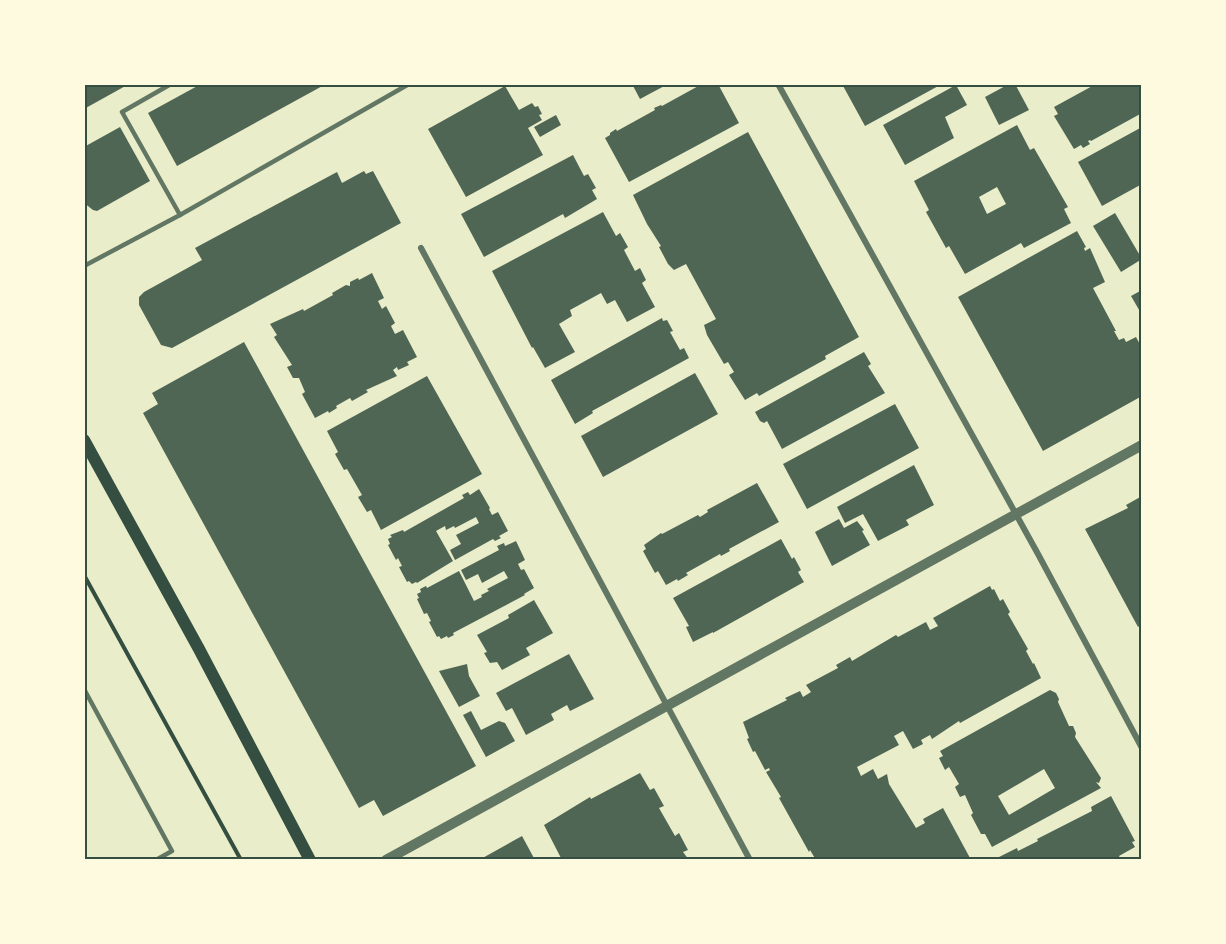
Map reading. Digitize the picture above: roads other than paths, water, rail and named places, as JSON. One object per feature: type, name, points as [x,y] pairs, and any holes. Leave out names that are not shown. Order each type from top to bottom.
[{"type":"main road","points":[[84,440],[199,649],[310,860]]},
{"type":"street","points":[[778,84],[1016,514],[1142,748]]},
{"type":"street","points":[[422,248],[750,860]]},
{"type":"street","points":[[386,860],[1142,445]]},
{"type":"lane","points":[[171,84],[122,112],[180,215]]},
{"type":"lane","points":[[84,266],[180,215],[409,84]]},
{"type":"lane","points":[[84,689],[172,851],[156,860]]}]
